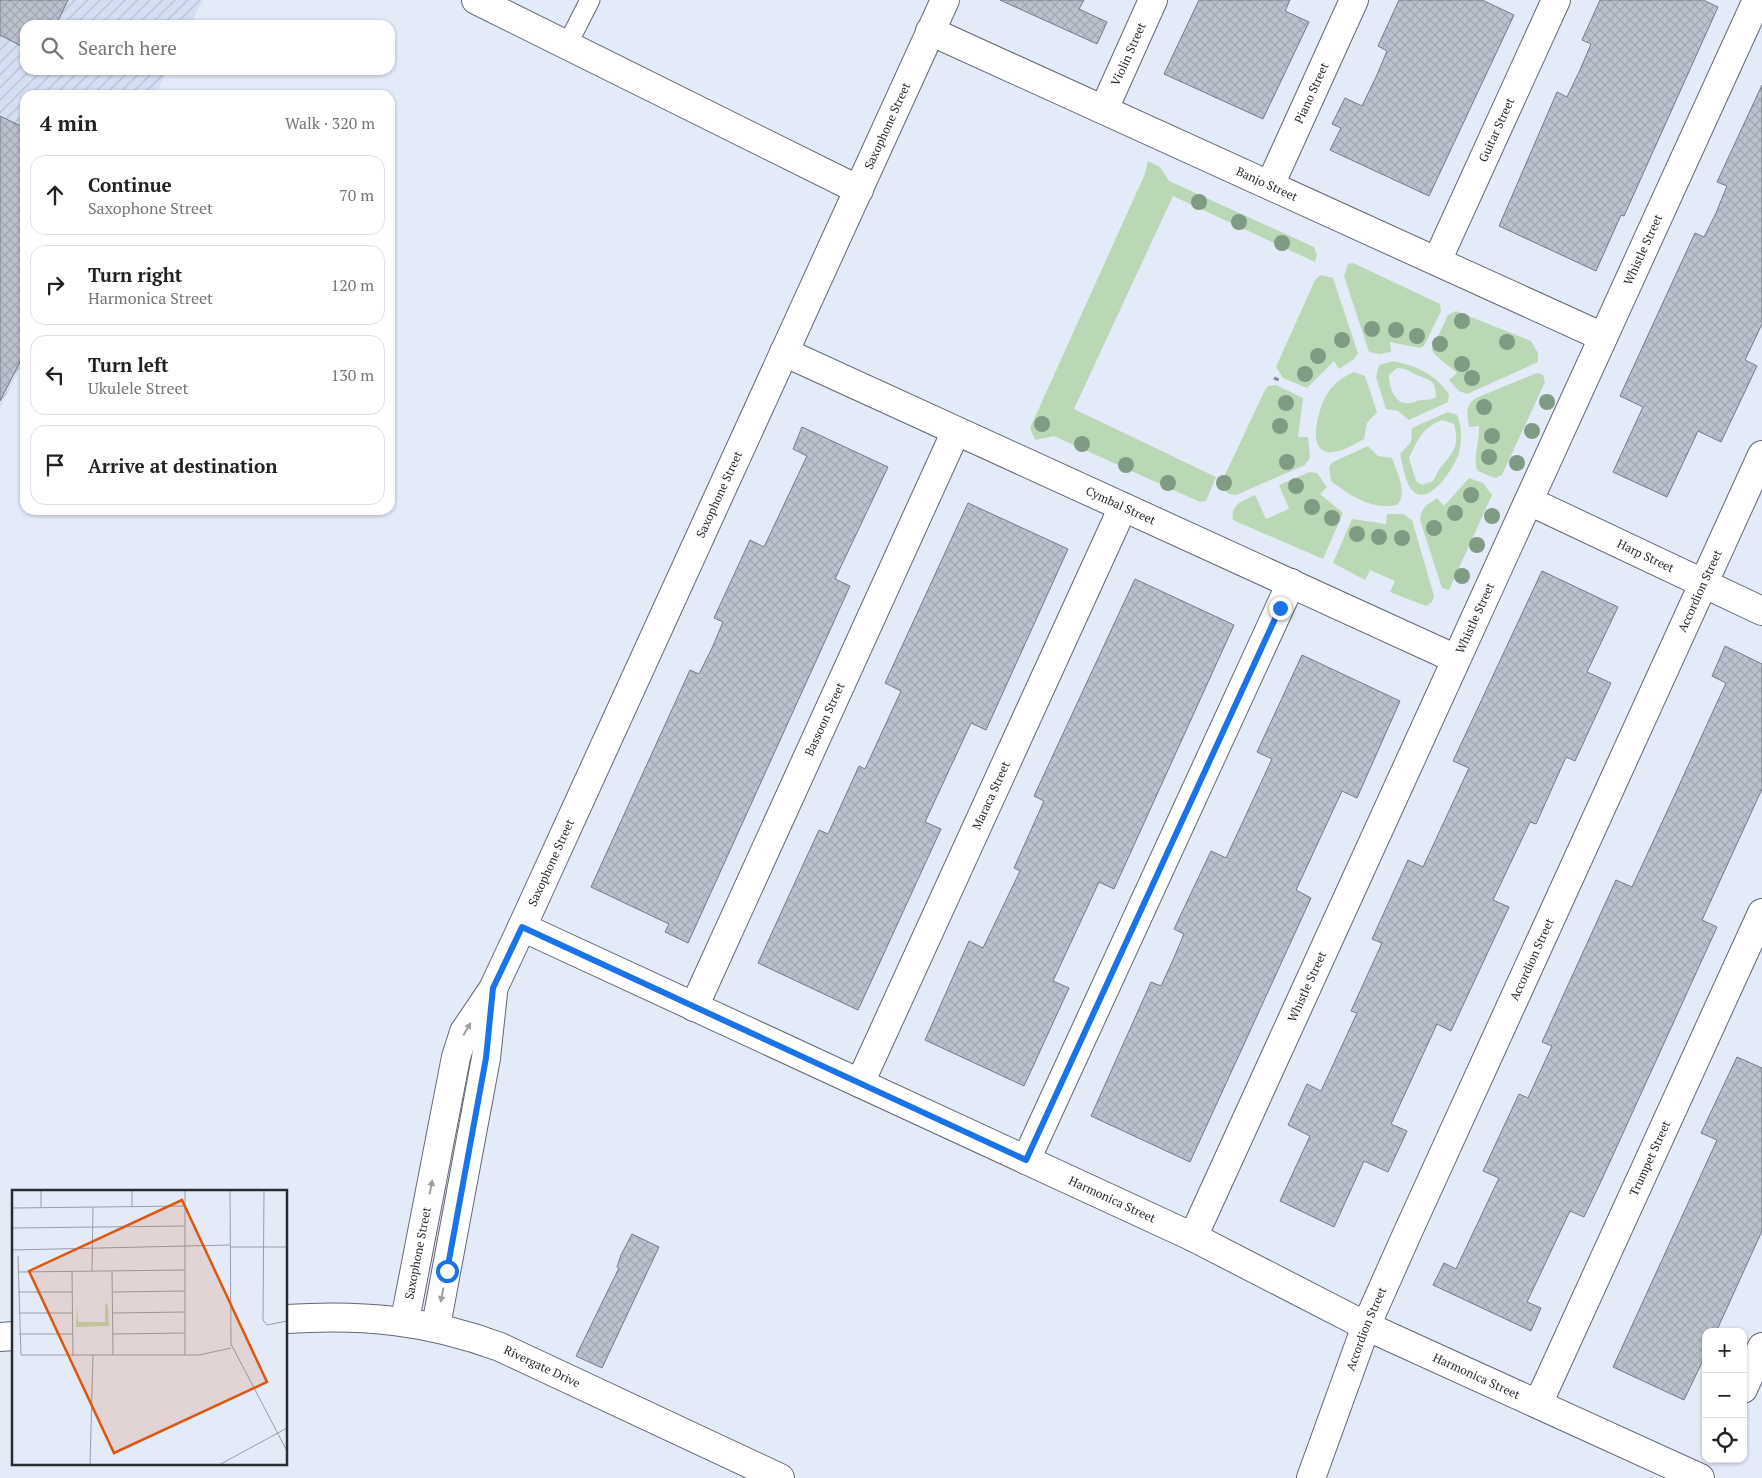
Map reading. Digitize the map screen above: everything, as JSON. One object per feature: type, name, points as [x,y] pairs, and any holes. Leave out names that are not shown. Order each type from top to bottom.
[{"type":"street","points":[[476,0],[859,190]]},
{"type":"street","name":"Saxophone Street","points":[[405,1320],[456,1057],[464,1032],[493,988],[522,927],[945,0]]},
{"type":"street","name":"Violin Street","points":[[1104,109],[1153,0]]},
{"type":"street","name":"Piano Street","points":[[1270,185],[1354,0]]},
{"type":"street","name":"Guitar Street","points":[[1437,261],[1556,0]]},
{"type":"street","name":"Whistle Street","points":[[1193,1237],[1757,0]]},
{"type":"street","name":"Banjo Street","points":[[930,32],[1104,109],[1603,338]]},
{"type":"street","name":"Cymbal Street","points":[[784,352],[1456,659]]},
{"type":"street","name":"Bassoon Street","points":[[694,1007],[956,431]]},
{"type":"street","name":"Accordion Street","points":[[1310,1475],[1366,1326],[1762,455]]},
{"type":"street","name":"Harp Street","points":[[1529,501],[1762,611]]},
{"type":"street","name":"Maraca Street","points":[[860,1083],[1123,507]]},
{"type":"street","points":[[1026,1160],[1291,583]]},
{"type":"street","name":"Trumpet Street","points":[[1538,1404],[1762,913]]},
{"type":"street","name":"Harmonica Street","points":[[522,927],[1193,1237],[1366,1326],[1702,1478]]},
{"type":"street","name":"Saxophone Street","points":[[436,1326],[486,1058],[493,988]]},
{"type":"street","name":"Rivergate Drive","points":[[288,1318],[351,1316],[405,1320],[436,1326],[500,1347],[780,1478]]},
{"type":"street","points":[[1747,1380],[1762,1347]]},
{"type":"street","points":[[1702,1478],[1709,1463]]},
{"type":"lane","points":[[567,45],[590,0]]},
{"type":"path","points":[[1274,378],[1279,380]]},
{"type":"shaded area","points":[[0,0],[203,0],[193,20],[20,20],[20,75],[165,75],[158,90],[20,90],[20,368],[0,408]]},
{"type":"green space","points":[[1148,161],[1160,167],[1169,181],[1314,247],[1317,255],[1315,262],[1173,196],[1074,409],[1216,477],[1206,501],[1200,502],[1054,436],[1035,440],[1030,428],[1145,174]]},
{"type":"green space","points":[[1353,263],[1440,304],[1441,311],[1424,346],[1420,348],[1390,342],[1391,352],[1379,354],[1369,352],[1344,276],[1348,264]]},
{"type":"green space","points":[[1321,275],[1333,278],[1358,353],[1354,359],[1339,369],[1334,361],[1307,388],[1283,378],[1276,367],[1315,280]]},
{"type":"green space","points":[[1456,311],[1531,341],[1538,353],[1538,362],[1467,394],[1459,391],[1449,380],[1457,373],[1439,358],[1432,349],[1448,315]]},
{"type":"green space","points":[[1393,361],[1410,365],[1425,372],[1444,387],[1449,394],[1448,402],[1409,420],[1398,411],[1386,409],[1376,377],[1379,365]],"holes":[[[1397,368],[1431,381],[1435,386],[1436,397],[1410,403],[1398,400],[1391,388],[1389,375]]]},
{"type":"green space","points":[[1354,372],[1365,376],[1377,412],[1367,423],[1364,439],[1342,450],[1328,452],[1321,449],[1318,443],[1316,435],[1318,416],[1324,400],[1332,387]]},
{"type":"green space","points":[[1537,373],[1543,375],[1545,382],[1502,475],[1495,478],[1478,471],[1476,456],[1479,426],[1469,427],[1468,407],[1476,398]]},
{"type":"green space","points":[[1276,385],[1303,398],[1298,437],[1308,437],[1310,458],[1305,465],[1236,495],[1229,494],[1223,489],[1224,477],[1265,390],[1268,386]]},
{"type":"green space","points":[[1448,412],[1457,415],[1460,424],[1461,444],[1457,459],[1440,484],[1426,494],[1419,494],[1410,487],[1400,454],[1411,442],[1412,428]],"holes":[[[1442,420],[1454,424],[1456,443],[1452,453],[1433,481],[1422,485],[1416,481],[1409,458],[1415,446],[1421,435],[1435,423]]]},
{"type":"green space","points":[[1368,446],[1378,456],[1392,458],[1402,489],[1402,495],[1397,505],[1370,504],[1354,497],[1331,481],[1329,467],[1333,462]]},
{"type":"green space","points":[[1310,472],[1317,473],[1327,487],[1320,494],[1343,513],[1323,559],[1233,520],[1233,510],[1235,507],[1242,501],[1255,495],[1266,519],[1289,509],[1279,485]]},
{"type":"green space","points":[[1469,478],[1483,483],[1492,495],[1449,590],[1442,588],[1420,520],[1425,507],[1437,498],[1444,506]]},
{"type":"green space","points":[[1387,514],[1403,514],[1412,520],[1434,596],[1432,602],[1426,606],[1390,592],[1395,581],[1370,570],[1365,580],[1333,563],[1352,519],[1386,524]]},
{"type":"building","points":[[0,0],[68,0],[58,20],[20,20],[20,45],[0,35]]},
{"type":"building","points":[[1000,0],[1084,0],[1079,9],[1107,22],[1097,44]]},
{"type":"building","points":[[1199,0],[1290,0],[1285,11],[1309,22],[1263,119],[1164,74]]},
{"type":"building","points":[[1399,0],[1482,0],[1514,15],[1429,196],[1330,150],[1341,128],[1332,124],[1345,98],[1362,106],[1376,77],[1387,51],[1378,46]]},
{"type":"building","points":[[1600,0],[1703,0],[1718,7],[1624,216],[1621,215],[1596,271],[1499,226],[1557,92],[1567,97],[1580,70],[1591,44],[1582,40]]},
{"type":"building","points":[[1762,85],[1762,324],[1745,360],[1757,366],[1721,442],[1698,431],[1667,497],[1613,472],[1643,407],[1620,396],[1695,233],[1704,237],[1716,213],[1727,186],[1717,182]]},
{"type":"building","points":[[0,116],[20,126],[20,362],[0,401]]},
{"type":"building","points":[[802,427],[888,467],[835,579],[850,586],[688,943],[665,932],[669,924],[591,887],[690,670],[699,674],[712,648],[723,622],[714,618],[750,540],[764,547],[807,456],[793,449]]},
{"type":"building","points":[[968,503],[1068,549],[986,730],[971,723],[925,822],[941,829],[858,1010],[758,963],[819,830],[828,834],[859,766],[865,769],[901,691],[885,683]]},
{"type":"building","points":[[1542,571],[1618,607],[1587,672],[1611,683],[1575,761],[1566,757],[1536,824],[1530,822],[1493,900],[1509,907],[1451,1031],[1437,1024],[1391,1124],[1407,1131],[1388,1172],[1364,1161],[1334,1227],[1280,1201],[1310,1136],[1288,1125],[1307,1084],[1321,1091],[1357,1013],[1351,1011],[1382,943],[1372,939],[1408,860],[1423,867],[1469,768],[1453,761]]},
{"type":"building","points":[[1135,579],[1234,625],[1114,889],[1099,882],[1053,981],[1069,988],[1024,1086],[925,1040],[969,941],[983,948],[1020,871],[1014,868],[1044,801],[1034,796]]},
{"type":"building","points":[[1725,646],[1762,664],[1762,789],[1702,920],[1717,927],[1603,1177],[1584,1217],[1570,1211],[1527,1302],[1541,1308],[1531,1331],[1433,1285],[1444,1263],[1456,1269],[1499,1178],[1483,1171],[1519,1094],[1528,1098],[1552,1046],[1542,1042],[1616,880],[1632,887],[1726,683],[1712,676]]},
{"type":"building","points":[[1302,655],[1400,701],[1357,798],[1342,791],[1296,890],[1311,898],[1190,1162],[1091,1116],[1151,982],[1161,986],[1173,960],[1184,934],[1174,929],[1211,851],[1226,858],[1272,759],[1257,752]]},
{"type":"building","points":[[1737,1057],[1762,1068],[1762,1231],[1718,1328],[1702,1328],[1702,1362],[1684,1400],[1613,1367],[1717,1140],[1701,1133]]},
{"type":"building","points":[[632,1234],[659,1247],[602,1368],[576,1356],[619,1268],[617,1267],[621,1255]]},
{"type":"route","points":[[447,1271],[486,1058],[493,988],[522,927],[1026,1160],[1280,608]]}]
